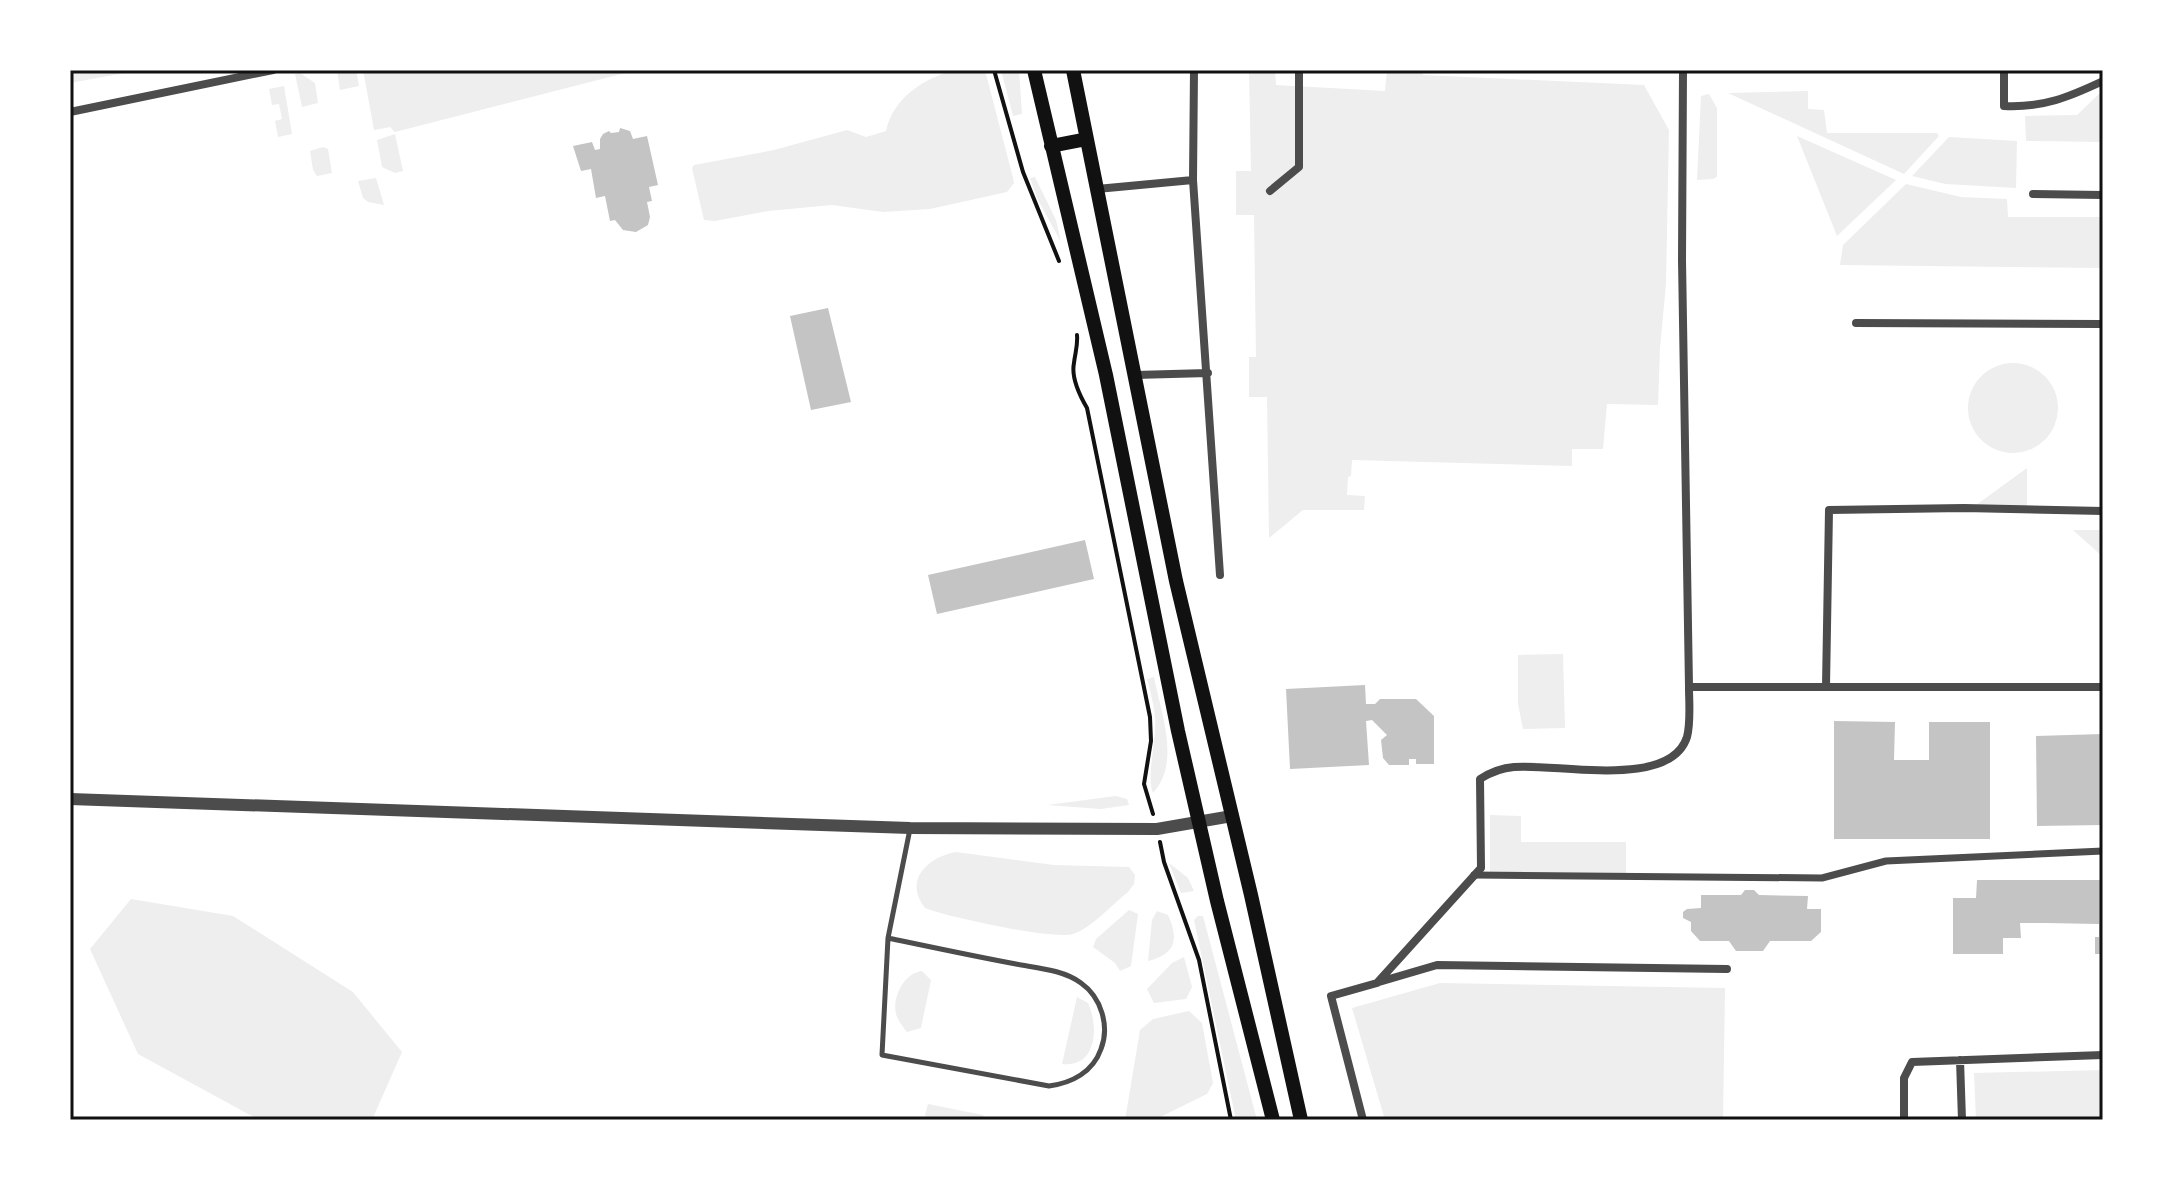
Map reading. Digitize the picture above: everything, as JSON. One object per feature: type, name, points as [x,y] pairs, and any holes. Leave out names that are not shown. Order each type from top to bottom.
[{"type":"main road","points":[[1034,70],[1106,375],[1178,731],[1273,1120]]},
{"type":"main road","points":[[1073,70],[1176,581],[1301,1120]]},
{"type":"main road","points":[[1051,146],[1087,139]]},
{"type":"street","points":[[70,112],[273,70]]},
{"type":"street","points":[[1194,70],[1193,180],[1220,575]]},
{"type":"street","points":[[1270,191],[1299,167],[1299,70]]},
{"type":"street","points":[[1377,983],[1481,868],[1480,779],[1493,771],[1515,767],[1639,770],[1659,764],[1679,752],[1687,736],[1683,70]]},
{"type":"street","points":[[2004,70],[2004,106],[2023,107],[2064,100],[2103,81]]},
{"type":"street","points":[[1097,189],[1193,180]]},
{"type":"street","points":[[2033,194],[2103,195]]},
{"type":"street","points":[[1856,323],[2103,324]]},
{"type":"street","points":[[1135,375],[1208,373]]},
{"type":"street","points":[[1826,686],[1829,510],[1964,508],[2103,511]]},
{"type":"street","points":[[1689,687],[2103,687]]},
{"type":"street","points":[[70,799],[910,828],[1157,829],[1232,816]]},
{"type":"street","points":[[1474,875],[1822,878],[1886,861],[2103,851]]},
{"type":"street","points":[[1363,1120],[1331,996],[1437,965],[1727,969]]},
{"type":"street","points":[[1904,1120],[1904,1078],[1912,1062],[2103,1055]]},
{"type":"street","points":[[1960,1060],[1962,1120]]},
{"type":"lane","points":[[888,938],[1053,972],[1081,982],[1099,1003],[1104,1017],[1105,1034],[1096,1060],[1075,1080],[1049,1086],[882,1055],[888,938],[910,828]]},
{"type":"path","points":[[994,70],[1023,172],[1062,272]]},
{"type":"path","points":[[1074,325],[1077,352],[1073,366],[1080,397],[1087,408],[1150,717],[1151,741],[1144,784],[1164,862],[1199,960],[1231,1120]]},
{"type":"shaded area","points":[[70,70],[141,70],[70,83]]},
{"type":"shaded area","points":[[337,70],[356,70],[359,86],[340,90]]},
{"type":"shaded area","points":[[363,70],[637,70],[395,132],[390,127],[374,130]]},
{"type":"shaded area","points":[[955,70],[983,70],[986,74],[1014,183],[1007,192],[930,209],[883,212],[832,205],[704,220],[692,168],[694,165],[774,150],[847,130],[866,137],[886,131],[895,109],[912,91],[932,78]]},
{"type":"shaded area","points":[[1001,70],[1019,70],[1022,114],[1013,116]]},
{"type":"shaded area","points":[[1249,70],[1275,70],[1276,85],[1385,91],[1387,70],[1422,70],[1423,75],[1644,85],[1669,130],[1666,284],[1658,405],[1607,404],[1603,449],[1572,449],[1572,466],[1352,460],[1347,495],[1365,496],[1364,510],[1303,510],[1269,538],[1267,397],[1249,397],[1249,357],[1256,357],[1254,215],[1236,215],[1236,171],[1251,171]]},
{"type":"shaded area","points":[[300,73],[315,83],[318,103],[302,107],[295,74]]},
{"type":"shaded area","points":[[284,86],[292,134],[278,137],[275,121],[282,119],[279,104],[272,105],[269,89]]},
{"type":"shaded area","points":[[1808,91],[1808,109],[1824,110],[1827,133],[1937,133],[1939,136],[1904,174],[1728,93]]},
{"type":"shaded area","points":[[2103,93],[2103,142],[2026,141],[2025,116],[2077,115]]},
{"type":"shaded area","points":[[1709,94],[1717,108],[1717,177],[1697,180],[1701,96]]},
{"type":"shaded area","points":[[395,134],[403,171],[395,173],[382,167],[377,140]]},
{"type":"shaded area","points":[[1797,136],[1896,180],[1837,236]]},
{"type":"shaded area","points":[[1949,137],[2017,141],[2016,188],[1945,184],[1912,176]]},
{"type":"shaded area","points":[[323,147],[328,149],[332,173],[317,176],[310,151]]},
{"type":"shaded area","points":[[1035,177],[1056,220],[1061,242],[1037,198],[1030,178]]},
{"type":"shaded area","points":[[376,178],[384,205],[363,198],[358,181]]},
{"type":"shaded area","points":[[1906,184],[1961,197],[2007,199],[2008,217],[2103,217],[2103,268],[1840,265],[1843,245]]},
{"type":"shaded area","points":[[2013,363],[2030,366],[2045,376],[2055,391],[2058,408],[2055,425],[2045,440],[2030,450],[2013,453],[1996,450],[1981,440],[1971,425],[1968,408],[1971,391],[1981,376],[1996,366]]},
{"type":"shaded area","points":[[2027,468],[2027,506],[1976,505]]},
{"type":"shaded area","points":[[2073,530],[2103,530],[2103,557]]},
{"type":"shaded area","points":[[1563,654],[1565,728],[1523,729],[1518,704],[1518,655]]},
{"type":"shaded area","points":[[1154,677],[1167,737],[1167,753],[1166,767],[1153,793],[1151,777],[1155,717],[1147,679]]},
{"type":"shaded area","points":[[1116,796],[1127,799],[1129,805],[1101,809],[1047,805]]},
{"type":"shaded area","points":[[1490,815],[1521,816],[1521,842],[1626,842],[1626,874],[1490,873]]},
{"type":"shaded area","points":[[956,852],[1054,865],[1129,867],[1135,875],[1134,884],[1094,921],[1073,934],[1045,934],[1000,927],[925,908],[919,898],[918,879],[922,871],[936,859]]},
{"type":"shaded area","points":[[1169,863],[1188,878],[1194,891],[1181,893]]},
{"type":"shaded area","points":[[131,899],[233,916],[353,992],[402,1052],[372,1120],[259,1120],[138,1054],[90,949]]},
{"type":"shaded area","points":[[1129,910],[1138,914],[1131,966],[1120,971],[1115,963],[1093,947],[1096,939]]},
{"type":"shaded area","points":[[1157,911],[1168,915],[1173,944],[1170,950],[1148,961],[1152,920]]},
{"type":"shaded area","points":[[1203,916],[1257,1120],[1236,1120],[1194,920]]},
{"type":"shaded area","points":[[1184,957],[1192,987],[1186,999],[1154,1003],[1147,989],[1172,963]]},
{"type":"shaded area","points":[[922,971],[931,980],[921,1028],[907,1032],[897,1017],[896,1000],[905,981]]},
{"type":"shaded area","points":[[1440,983],[1725,988],[1723,1120],[1385,1120],[1352,1008]]},
{"type":"shaded area","points":[[1077,997],[1088,1003],[1094,1023],[1092,1044],[1082,1060],[1062,1064]]},
{"type":"shaded area","points":[[1189,1011],[1202,1023],[1213,1083],[1207,1094],[1154,1120],[1125,1120],[1140,1030],[1153,1019]]},
{"type":"shaded area","points":[[2103,1070],[2103,1120],[1976,1120],[1974,1073]]},
{"type":"shaded area","points":[[928,1104],[983,1115],[985,1120],[929,1120],[925,1115]]},
{"type":"building","points":[[620,128],[630,131],[633,139],[647,136],[658,185],[649,187],[652,201],[647,202],[648,225],[636,232],[623,230],[615,220],[610,221],[605,196],[596,198],[591,169],[581,171],[573,146],[592,142],[595,150],[600,149],[603,134],[619,132]]},
{"type":"building","points":[[828,308],[851,402],[811,410],[790,316]]},
{"type":"building","points":[[1085,540],[1094,579],[937,614],[928,575]]},
{"type":"building","points":[[1365,685],[1366,704],[1375,704],[1380,699],[1416,699],[1434,716],[1434,764],[1416,764],[1416,759],[1409,759],[1409,765],[1389,765],[1383,758],[1381,740],[1387,735],[1372,720],[1366,721],[1369,765],[1290,769],[1286,689]]},
{"type":"building","points":[[1834,721],[1895,722],[1894,760],[1929,760],[1929,722],[1990,722],[1990,839],[1834,839]]},
{"type":"building","points":[[2103,734],[2103,825],[2037,826],[2036,736]]},
{"type":"building","points":[[1977,880],[2103,880],[2103,954],[2095,954],[2099,924],[2020,923],[2021,938],[2003,938],[2003,954],[1953,954],[1953,898],[1976,898]]},
{"type":"building","points":[[1745,890],[1754,890],[1759,895],[1808,896],[1807,909],[1821,909],[1821,932],[1811,941],[1770,941],[1763,951],[1736,951],[1729,941],[1700,941],[1691,931],[1691,922],[1683,918],[1683,912],[1687,909],[1701,908],[1701,895],[1741,895]]}]
